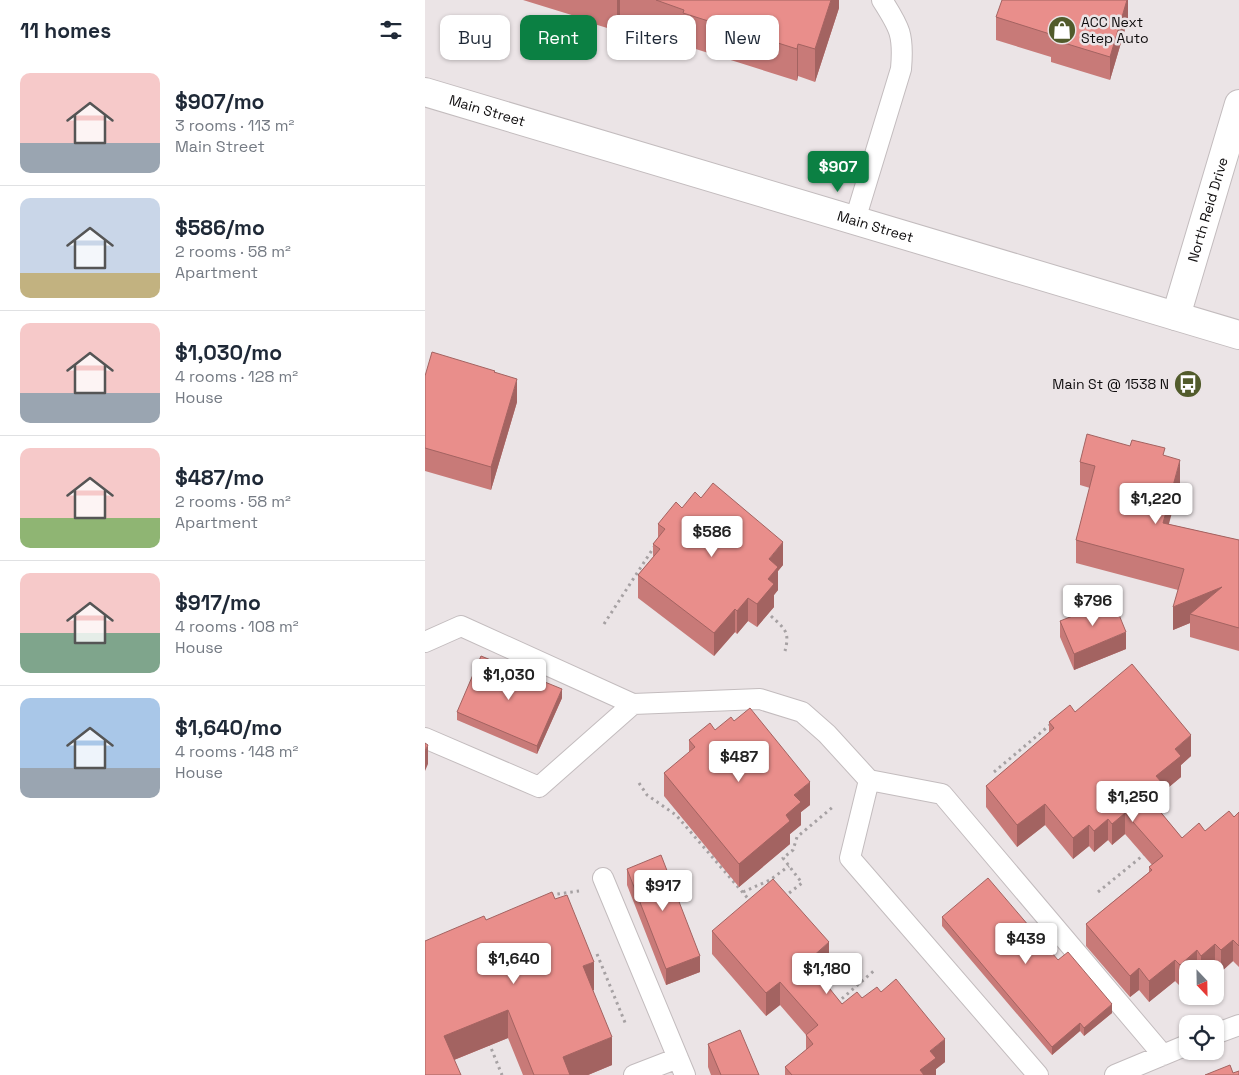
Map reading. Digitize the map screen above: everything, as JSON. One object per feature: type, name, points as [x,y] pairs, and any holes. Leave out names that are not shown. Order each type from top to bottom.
[{"type":"main road","name":"Main Street","points":[[425,92],[1239,335]]},
{"type":"main road","name":"North Reid Drive","points":[[1176,316],[1239,104]]},
{"type":"lane","points":[[855,220],[901,69],[903,46],[901,38],[897,24],[882,0]]},
{"type":"lane","points":[[425,642],[461,626],[633,704],[760,699],[802,712],[827,734],[869,780],[942,794],[1163,1055]]},
{"type":"lane","points":[[425,738],[539,787],[633,704]]},
{"type":"lane","points":[[869,780],[850,858],[1039,1075]]},
{"type":"lane","points":[[603,878],[682,1067],[634,1075]]},
{"type":"lane","points":[[1224,1030],[1239,1024]]},
{"type":"lane","points":[[1115,1075],[1179,1048]]},
{"type":"path","points":[[604,624],[658,542]]},
{"type":"path","points":[[771,616],[784,627],[789,639],[785,651]]},
{"type":"path","points":[[994,772],[1051,724]]},
{"type":"path","points":[[639,783],[647,795],[676,815],[756,907]]},
{"type":"path","points":[[782,898],[802,883],[783,858],[793,850],[797,838],[837,802]]},
{"type":"path","points":[[1098,892],[1147,852]]},
{"type":"path","points":[[743,892],[769,880],[789,866]]},
{"type":"path","points":[[545,898],[554,894],[583,891]]},
{"type":"path","points":[[597,954],[626,1025]]},
{"type":"path","points":[[831,1008],[876,969]]},
{"type":"path","points":[[488,1040],[502,1075]]},
{"type":"building","points":[[656,0],[831,0],[815,49],[798,44],[797,49],[779,43],[779,15],[706,15],[706,20],[696,17],[696,15],[683,13],[684,10]]},
{"type":"building","points":[[1002,0],[1127,0],[1110,57],[1051,39],[1053,35],[996,17]]},
{"type":"building","points":[[432,352],[517,379],[491,467],[425,448],[425,376]]},
{"type":"building","points":[[1087,434],[1130,446],[1132,440],[1165,448],[1163,455],[1180,460],[1163,523],[1239,540],[1239,628],[1190,614],[1222,587],[1173,607],[1184,569],[1076,540],[1095,466],[1080,462]]},
{"type":"building","points":[[713,483],[783,542],[769,559],[778,567],[768,579],[774,584],[757,604],[748,598],[737,611],[735,609],[714,633],[638,575],[660,549],[653,544],[665,529],[658,524],[676,502],[682,508],[695,492],[701,498]]},
{"type":"building","points":[[1113,600],[1126,632],[1074,654],[1060,621]]},
{"type":"building","points":[[481,656],[562,689],[537,746],[457,712]]},
{"type":"building","points":[[1132,664],[1191,735],[1175,749],[1181,756],[1156,776],[1163,784],[1148,797],[1182,838],[1199,823],[1205,831],[1229,811],[1234,817],[1239,812],[1239,946],[1233,940],[1221,950],[1215,944],[1201,956],[1197,950],[1186,960],[1179,960],[1179,964],[1175,960],[1149,981],[1139,968],[1130,976],[1086,924],[1152,870],[1149,867],[1163,856],[1125,813],[1112,824],[1108,819],[1094,831],[1089,825],[1073,838],[1045,804],[1017,825],[986,786],[1054,728],[1049,722],[1070,705],[1075,712]]},
{"type":"building","points":[[750,708],[810,782],[794,795],[801,802],[786,815],[790,821],[739,864],[664,773],[695,747],[689,740],[710,723],[715,730],[731,717],[734,721]]},
{"type":"building","points":[[661,855],[700,956],[666,969],[627,869]]},
{"type":"building","points":[[988,878],[1058,960],[1068,952],[1112,1004],[1084,1028],[1080,1023],[1052,1047],[942,917]]},
{"type":"building","points":[[773,879],[829,942],[811,958],[813,960],[809,963],[842,1004],[857,992],[862,998],[877,987],[881,992],[896,979],[945,1039],[930,1051],[936,1058],[920,1070],[924,1075],[792,1075],[785,1067],[813,1044],[806,1035],[818,1025],[780,982],[766,993],[712,931]]},
{"type":"building","points":[[552,892],[555,899],[567,895],[594,962],[583,966],[612,1037],[563,1057],[570,1075],[534,1075],[508,1010],[444,1036],[461,1075],[425,1075],[425,941],[484,916],[486,920]]},
{"type":"building","points":[[740,1030],[759,1075],[721,1075],[708,1044]]},
{"type":"building","points":[[1230,1065],[1233,1073],[1239,1071],[1239,1075],[1205,1075]]},
{"type":"place","name":"ACC Next Step Auto","points":[[1062,30]]},
{"type":"place","name":"Main St @ 1538 N","points":[[1188,384]]}]
